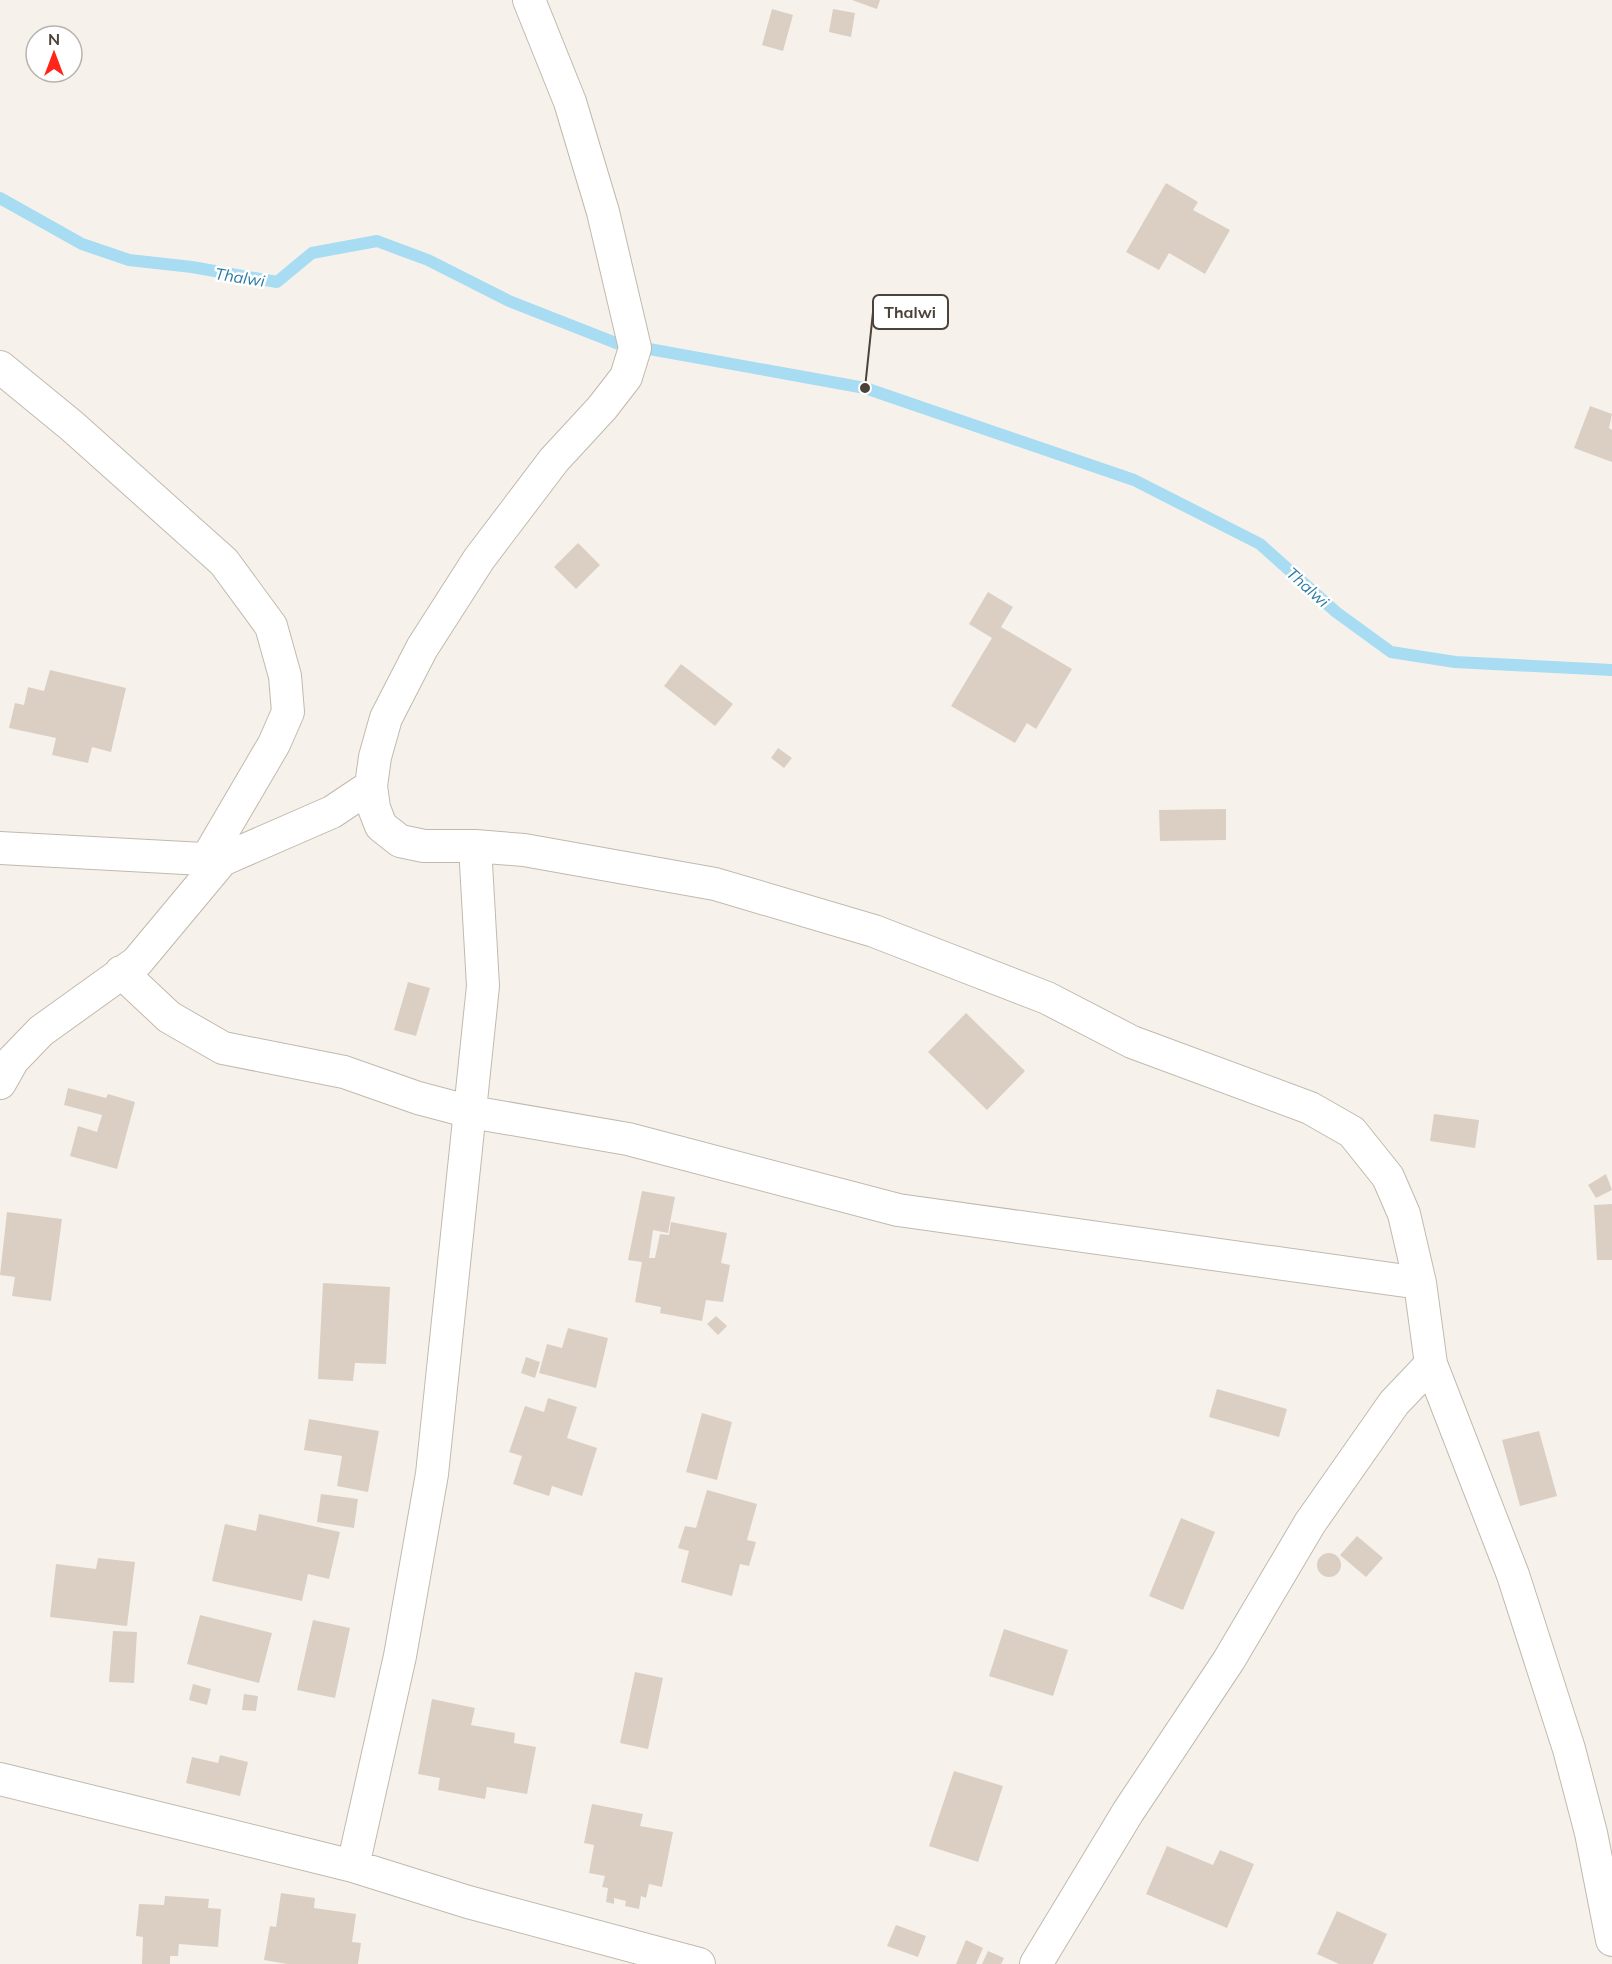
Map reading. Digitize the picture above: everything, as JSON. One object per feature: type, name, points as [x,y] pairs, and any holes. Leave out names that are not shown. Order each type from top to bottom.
[{"type":"street","points":[[529,0],[570,102],[603,213],[634,348],[626,377],[602,408],[554,460],[479,559],[422,648],[386,718],[375,757],[371,786],[374,808],[381,826],[400,841],[424,846],[475,846],[524,850],[716,884],[874,931],[1047,998],[1132,1042],[1310,1108],[1352,1132],[1388,1177],[1404,1214],[1420,1283],[1431,1364],[1513,1575],[1569,1749],[1591,1833],[1612,1940]]},
{"type":"street","points":[[0,367],[72,426],[224,562],[271,626],[285,676],[288,712],[214,860],[137,962],[41,1031],[13,1060],[0,1083]]},
{"type":"street","points":[[0,848],[214,860],[332,812],[371,786]]},
{"type":"street","points":[[353,1866],[400,1656],[432,1474],[483,986],[475,846]]},
{"type":"street","points":[[121,972],[169,1017],[223,1048],[344,1072],[418,1098],[471,1112],[628,1139],[898,1210],[1420,1283]]},
{"type":"street","points":[[1036,1964],[1128,1812],[1229,1660],[1310,1523],[1394,1403],[1431,1364]]},
{"type":"street","points":[[0,1779],[353,1866],[468,1902],[699,1964]]},
{"type":"building","points":[[852,0],[880,0],[877,9]]},
{"type":"building","points":[[772,9],[793,15],[783,51],[762,45]]},
{"type":"building","points":[[833,9],[855,13],[851,37],[829,32]]},
{"type":"building","points":[[1166,183],[1198,202],[1193,210],[1230,230],[1205,274],[1169,253],[1159,270],[1126,252]]},
{"type":"building","points":[[1590,406],[1612,414],[1609,428],[1612,430],[1612,462],[1574,448]]},
{"type":"building","points":[[578,543],[600,565],[576,589],[554,567]]},
{"type":"building","points":[[988,592],[1013,607],[1001,627],[1072,669],[1036,729],[1027,723],[1015,743],[951,706],[992,638],[969,624]]},
{"type":"building","points":[[681,664],[733,704],[715,726],[664,686]]},
{"type":"building","points":[[50,670],[126,688],[111,752],[92,747],[88,763],[52,755],[56,738],[9,728],[15,703],[24,705],[28,687],[44,691]]},
{"type":"building","points":[[778,748],[792,758],[784,768],[771,758]]},
{"type":"building","points":[[1226,809],[1226,840],[1160,841],[1159,810]]},
{"type":"building","points":[[408,982],[430,988],[416,1036],[394,1030]]},
{"type":"building","points":[[966,1013],[1025,1071],[987,1110],[928,1052]]},
{"type":"building","points":[[68,1088],[106,1098],[108,1094],[135,1102],[117,1169],[70,1156],[78,1126],[97,1132],[102,1115],[64,1105]]},
{"type":"building","points":[[1434,1114],[1479,1120],[1475,1148],[1430,1141]]},
{"type":"building","points":[[1606,1174],[1612,1190],[1596,1198],[1588,1185]]},
{"type":"building","points":[[642,1191],[675,1197],[668,1233],[653,1230],[649,1258],[655,1258],[660,1234],[669,1235],[671,1222],[727,1233],[721,1263],[730,1265],[723,1302],[706,1300],[702,1321],[660,1313],[661,1307],[635,1302],[642,1262],[628,1260]]},
{"type":"building","points":[[1612,1204],[1612,1260],[1597,1260],[1594,1205]]},
{"type":"building","points":[[7,1212],[62,1219],[51,1301],[12,1296],[15,1277],[0,1275]]},
{"type":"building","points":[[323,1283],[390,1287],[386,1364],[355,1363],[353,1381],[318,1379]]},
{"type":"building","points":[[716,1316],[727,1326],[718,1335],[707,1324]]},
{"type":"building","points":[[568,1328],[608,1338],[596,1388],[539,1373],[547,1344],[562,1348]]},
{"type":"building","points":[[526,1357],[540,1362],[535,1378],[521,1373]]},
{"type":"building","points":[[1217,1389],[1287,1409],[1279,1437],[1209,1417]]},
{"type":"building","points":[[548,1398],[577,1407],[567,1438],[597,1448],[582,1496],[552,1486],[549,1496],[513,1484],[522,1456],[509,1452],[525,1406],[544,1412]]},
{"type":"building","points":[[702,1413],[732,1422],[717,1480],[686,1472]]},
{"type":"building","points":[[309,1419],[379,1431],[368,1492],[337,1486],[342,1456],[304,1450]]},
{"type":"building","points":[[1539,1431],[1557,1496],[1520,1506],[1502,1440]]},
{"type":"building","points":[[707,1490],[757,1504],[747,1540],[756,1542],[749,1566],[740,1564],[732,1596],[681,1582],[689,1551],[678,1548],[685,1526],[696,1528]]},
{"type":"building","points":[[321,1494],[358,1499],[354,1528],[317,1522]]},
{"type":"building","points":[[259,1514],[340,1532],[329,1579],[308,1574],[302,1601],[212,1581],[225,1524],[256,1531]]},
{"type":"building","points":[[1181,1518],[1215,1532],[1183,1610],[1149,1596]]},
{"type":"building","points":[[1357,1536],[1383,1558],[1366,1577],[1340,1555]]},
{"type":"building","points":[[1329,1553],[1338,1556],[1341,1565],[1338,1574],[1329,1577],[1320,1574],[1317,1565],[1320,1556]]},
{"type":"building","points":[[98,1558],[135,1562],[127,1626],[50,1617],[56,1564],[96,1569]]},
{"type":"building","points":[[200,1615],[272,1633],[259,1683],[187,1664]]},
{"type":"building","points":[[313,1620],[350,1628],[335,1698],[297,1690]]},
{"type":"building","points":[[1004,1629],[1068,1650],[1053,1696],[989,1676]]},
{"type":"building","points":[[113,1631],[137,1632],[134,1683],[109,1682]]},
{"type":"building","points":[[635,1672],[663,1678],[648,1749],[620,1743]]},
{"type":"building","points":[[193,1684],[211,1689],[207,1705],[189,1700]]},
{"type":"building","points":[[244,1694],[258,1696],[256,1711],[242,1710]]},
{"type":"building","points":[[432,1699],[475,1708],[471,1725],[515,1733],[514,1743],[536,1747],[527,1794],[487,1787],[485,1799],[438,1790],[440,1778],[418,1774]]},
{"type":"building","points":[[220,1755],[248,1762],[240,1796],[186,1783],[192,1757],[218,1763]]},
{"type":"building","points":[[954,1771],[1003,1786],[978,1862],[929,1846]]},
{"type":"building","points":[[592,1804],[643,1814],[640,1826],[673,1832],[662,1887],[649,1884],[646,1898],[641,1896],[639,1909],[625,1906],[626,1901],[614,1898],[614,1904],[606,1902],[608,1888],[602,1887],[605,1876],[589,1873],[594,1845],[584,1843]]},
{"type":"building","points":[[1167,1846],[1213,1865],[1220,1850],[1254,1864],[1227,1928],[1146,1894]]},
{"type":"building","points":[[281,1893],[315,1898],[314,1908],[356,1914],[352,1942],[361,1943],[358,1964],[287,1964],[264,1960],[270,1926],[276,1927]]},
{"type":"building","points":[[165,1896],[209,1899],[208,1908],[221,1909],[218,1947],[179,1944],[178,1956],[170,1956],[170,1964],[142,1964],[143,1937],[136,1936],[139,1904],[164,1905]]},
{"type":"building","points":[[1337,1911],[1387,1934],[1373,1964],[1339,1964],[1317,1954]]},
{"type":"building","points":[[896,1925],[926,1936],[918,1957],[887,1946]]},
{"type":"building","points":[[966,1940],[983,1948],[976,1964],[956,1964]]},
{"type":"building","points":[[988,1951],[1004,1958],[1001,1964],[982,1964]]},
{"type":"waterway","name":"Thalwi","points":[[0,198],[82,244],[129,260],[192,267],[277,282],[312,253],[377,241],[428,260],[509,301],[616,343],[865,388],[1134,480],[1260,544],[1336,612],[1391,652],[1455,662],[1612,670]]},
{"type":"place","name":"Thalwi","points":[[865,388]]}]
